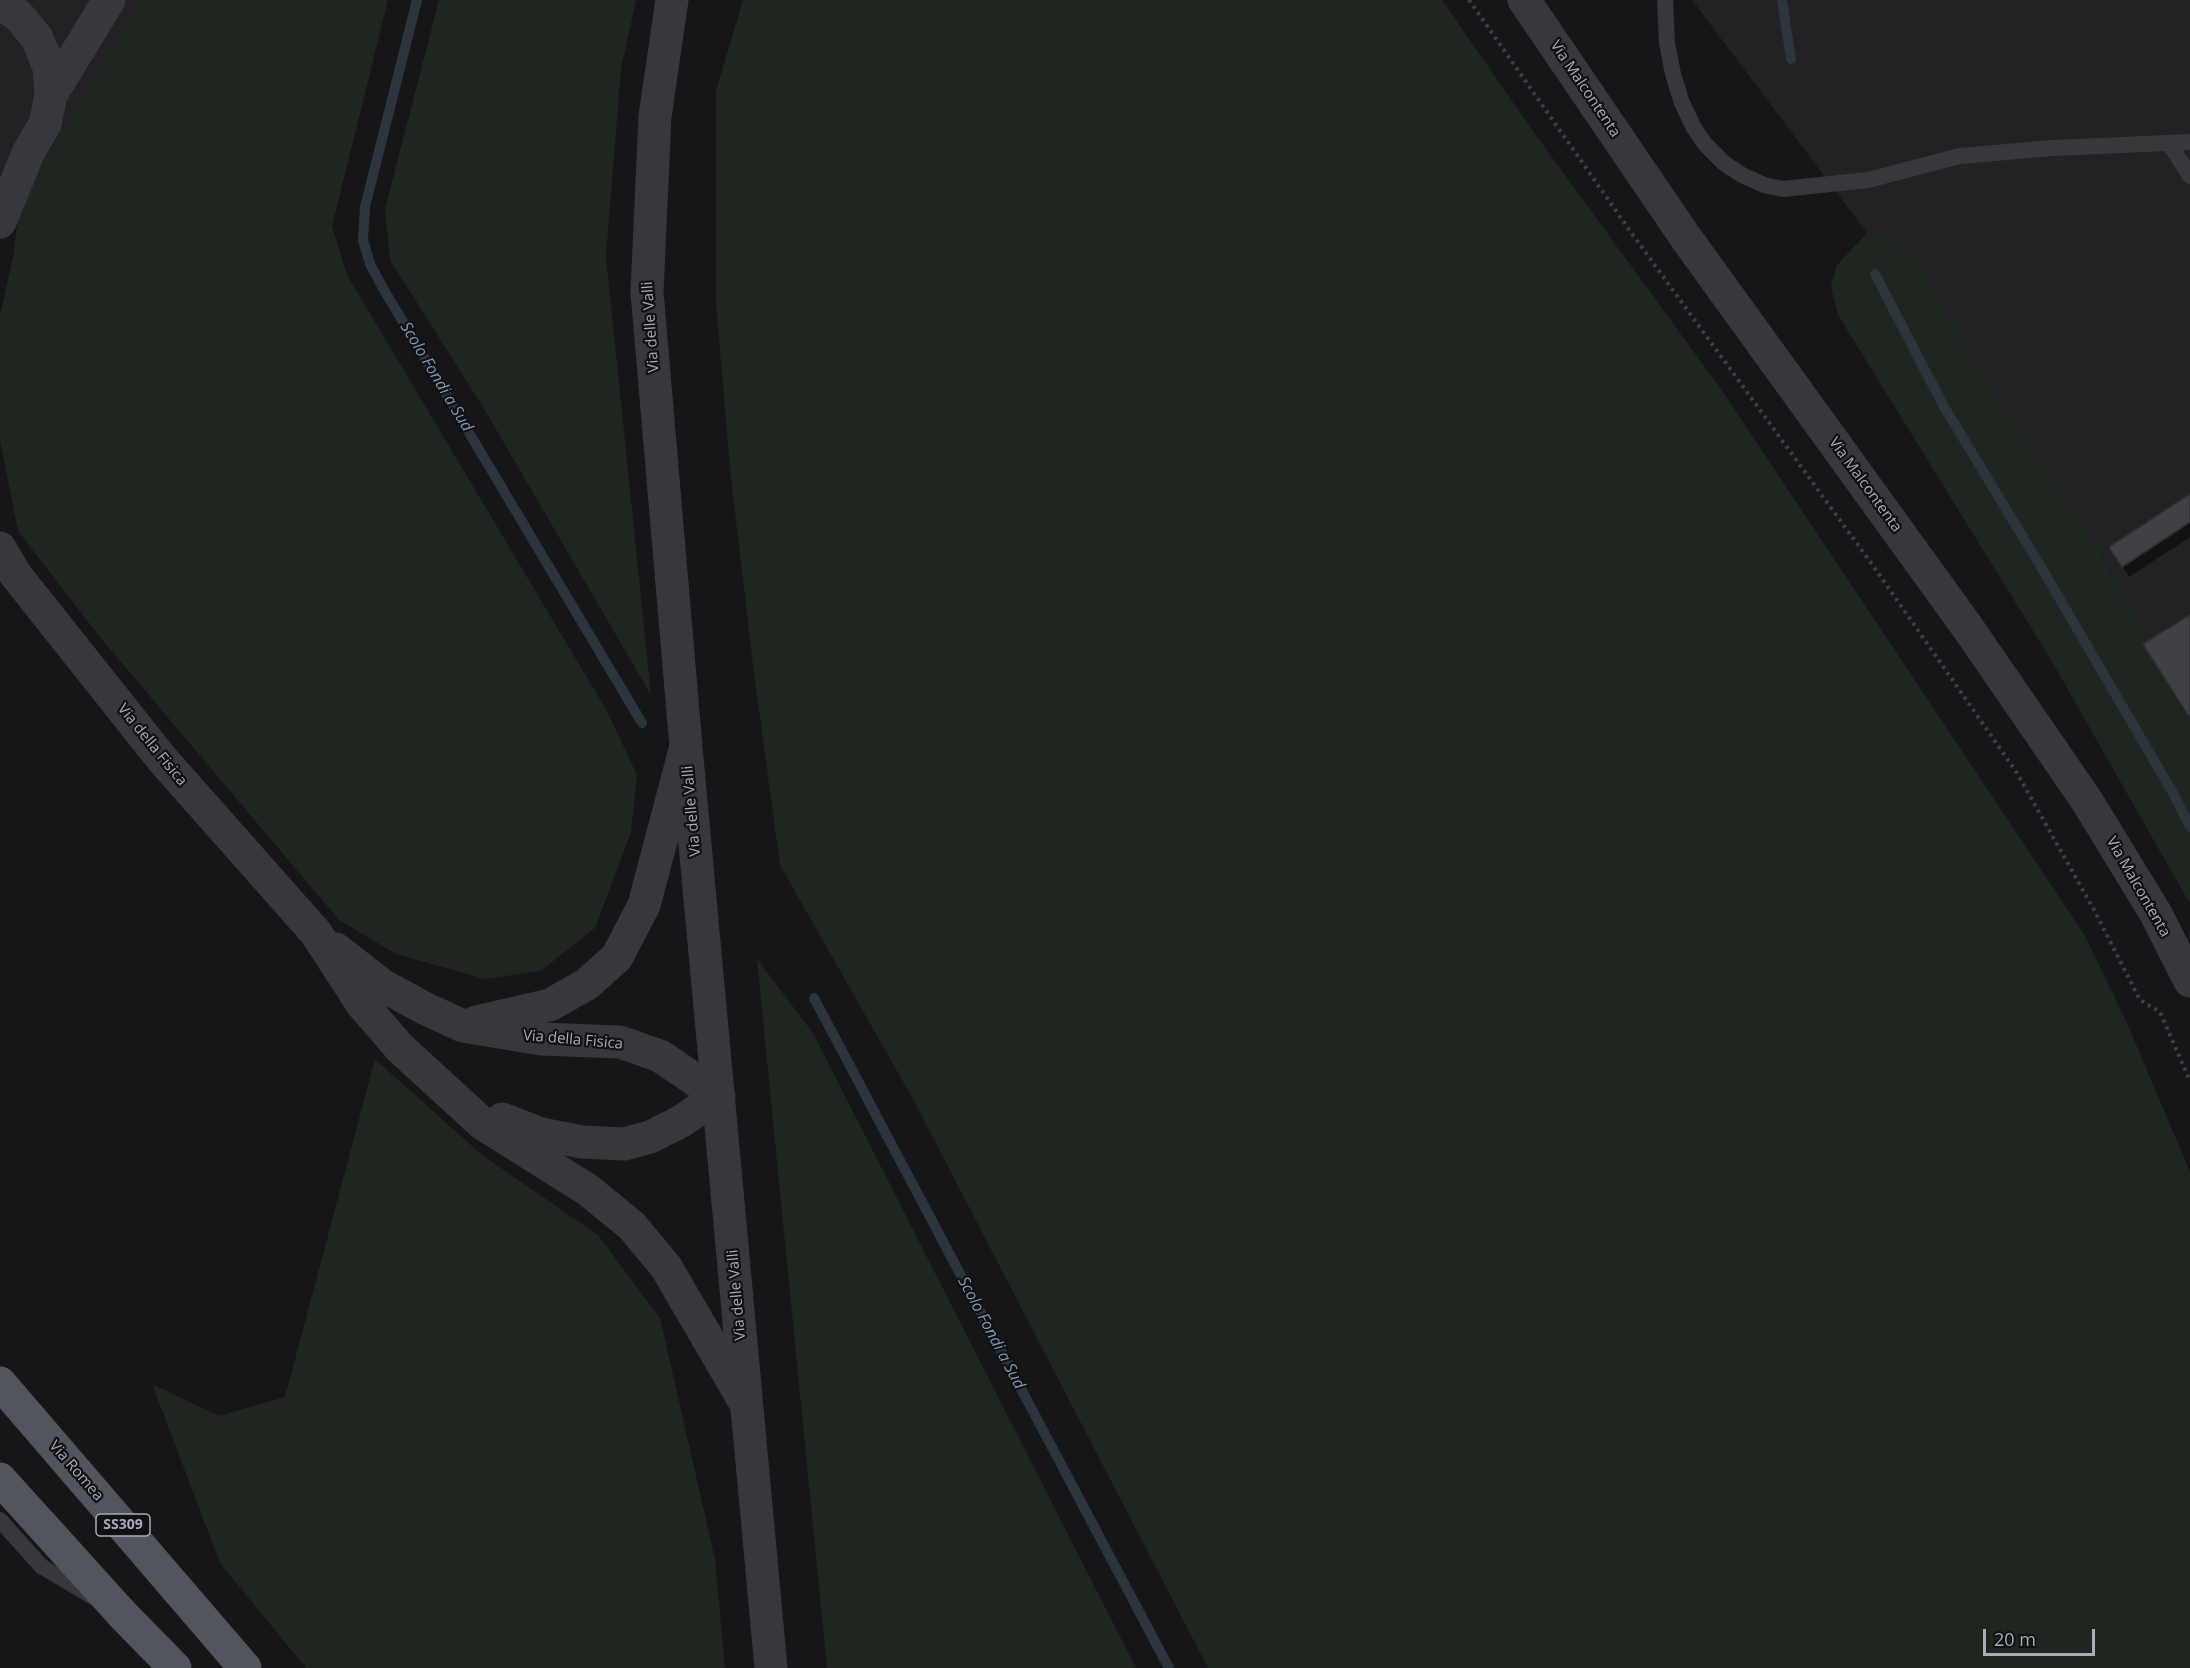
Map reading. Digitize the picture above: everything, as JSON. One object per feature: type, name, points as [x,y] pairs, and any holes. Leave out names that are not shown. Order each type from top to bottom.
[{"type":"main road","name":"Via Romea","points":[[0,1383],[245,1668]]},
{"type":"main road","points":[[0,1479],[123,1615],[175,1668]]},
{"type":"street","points":[[51,95],[109,0]]},
{"type":"street","name":"Via delle Valli","points":[[672,0],[655,116],[647,292],[686,747],[771,1668]]},
{"type":"street","name":"Via Malcontenta","points":[[1524,0],[1686,238],[1968,628],[2087,801],[2156,914],[2190,981]]},
{"type":"street","points":[[0,4],[18,15],[37,38],[49,67],[51,95],[45,124],[29,151],[0,222]]},
{"type":"street","points":[[0,174],[29,151]]},
{"type":"street","name":"Via della Fisica","points":[[0,548],[15,574],[162,759],[316,933],[362,1004],[400,1048],[483,1124],[588,1190],[632,1226],[666,1267],[746,1404]]},
{"type":"street","name":"Via della Fisica","points":[[463,1026],[550,1005],[587,984],[617,957],[644,904],[686,747]]},
{"type":"street","name":"Via della Fisica","points":[[316,933],[382,985],[463,1026],[541,1039],[620,1042],[660,1056],[718,1096],[680,1122],[650,1137],[624,1144],[582,1142],[541,1134],[492,1115],[435,1080]]},
{"type":"street","name":"Via delle Valli","points":[[761,1668],[767,1621]]},
{"type":"lane","points":[[1665,0],[1667,43],[1673,74],[1682,103],[1694,128],[1705,144],[1725,164],[1742,176],[1764,185],[1783,189],[1868,180],[1960,156],[2190,142]]},
{"type":"lane","points":[[2169,142],[2190,176]]},
{"type":"lane","points":[[0,1520],[41,1566],[123,1615]]},
{"type":"path","points":[[1469,0],[1630,231],[1874,567],[2017,773],[2094,910],[2140,1000],[2160,1012],[2190,1081]]},
{"type":"shaded area","points":[[0,0],[143,0],[0,232]]},
{"type":"shaded area","points":[[143,0],[388,0],[332,226],[347,275],[607,711],[637,775],[631,832],[595,928],[541,971],[485,979],[396,954],[339,920],[99,636],[18,531],[0,440],[0,316],[14,252],[20,199]]},
{"type":"shaded area","points":[[439,0],[636,0],[621,69],[606,257],[651,695],[486,412],[390,260],[385,209]]},
{"type":"shaded area","points":[[743,0],[1442,0],[1530,127],[1723,392],[2085,936],[2127,1023],[2190,1172],[2190,1668],[1208,1668],[914,1101],[780,865],[731,478],[716,305],[716,91]]},
{"type":"shaded area","points":[[1692,0],[2190,0],[2190,724],[2083,520],[1965,345],[1926,270],[1887,237],[1867,233]]},
{"type":"shaded area","points":[[1867,233],[1887,237],[1905,247],[1926,270],[1965,345],[2083,520],[2190,724],[2190,904],[2051,660],[1838,315],[1831,287],[1837,265]]},
{"type":"shaded area","points":[[757,959],[813,1033],[1136,1668],[827,1668]]},
{"type":"shaded area","points":[[375,1059],[482,1155],[598,1235],[660,1318],[715,1559],[725,1668],[306,1668],[220,1563],[152,1384],[219,1416],[285,1397]]},
{"type":"building","points":[[2190,494],[2190,522],[2122,567],[2109,547]]},
{"type":"building","points":[[2190,615],[2190,718],[2143,644]]},
{"type":"waterway","name":"Scolo Fondi a Sud","points":[[417,0],[365,207],[363,240],[370,264],[642,723]]},
{"type":"waterway","points":[[1782,0],[1791,59]]},
{"type":"waterway","points":[[1875,274],[1943,405],[2044,572],[2173,793],[2190,827]]},
{"type":"waterway","name":"Scolo Fondi a Sud","points":[[814,998],[1169,1668]]}]
